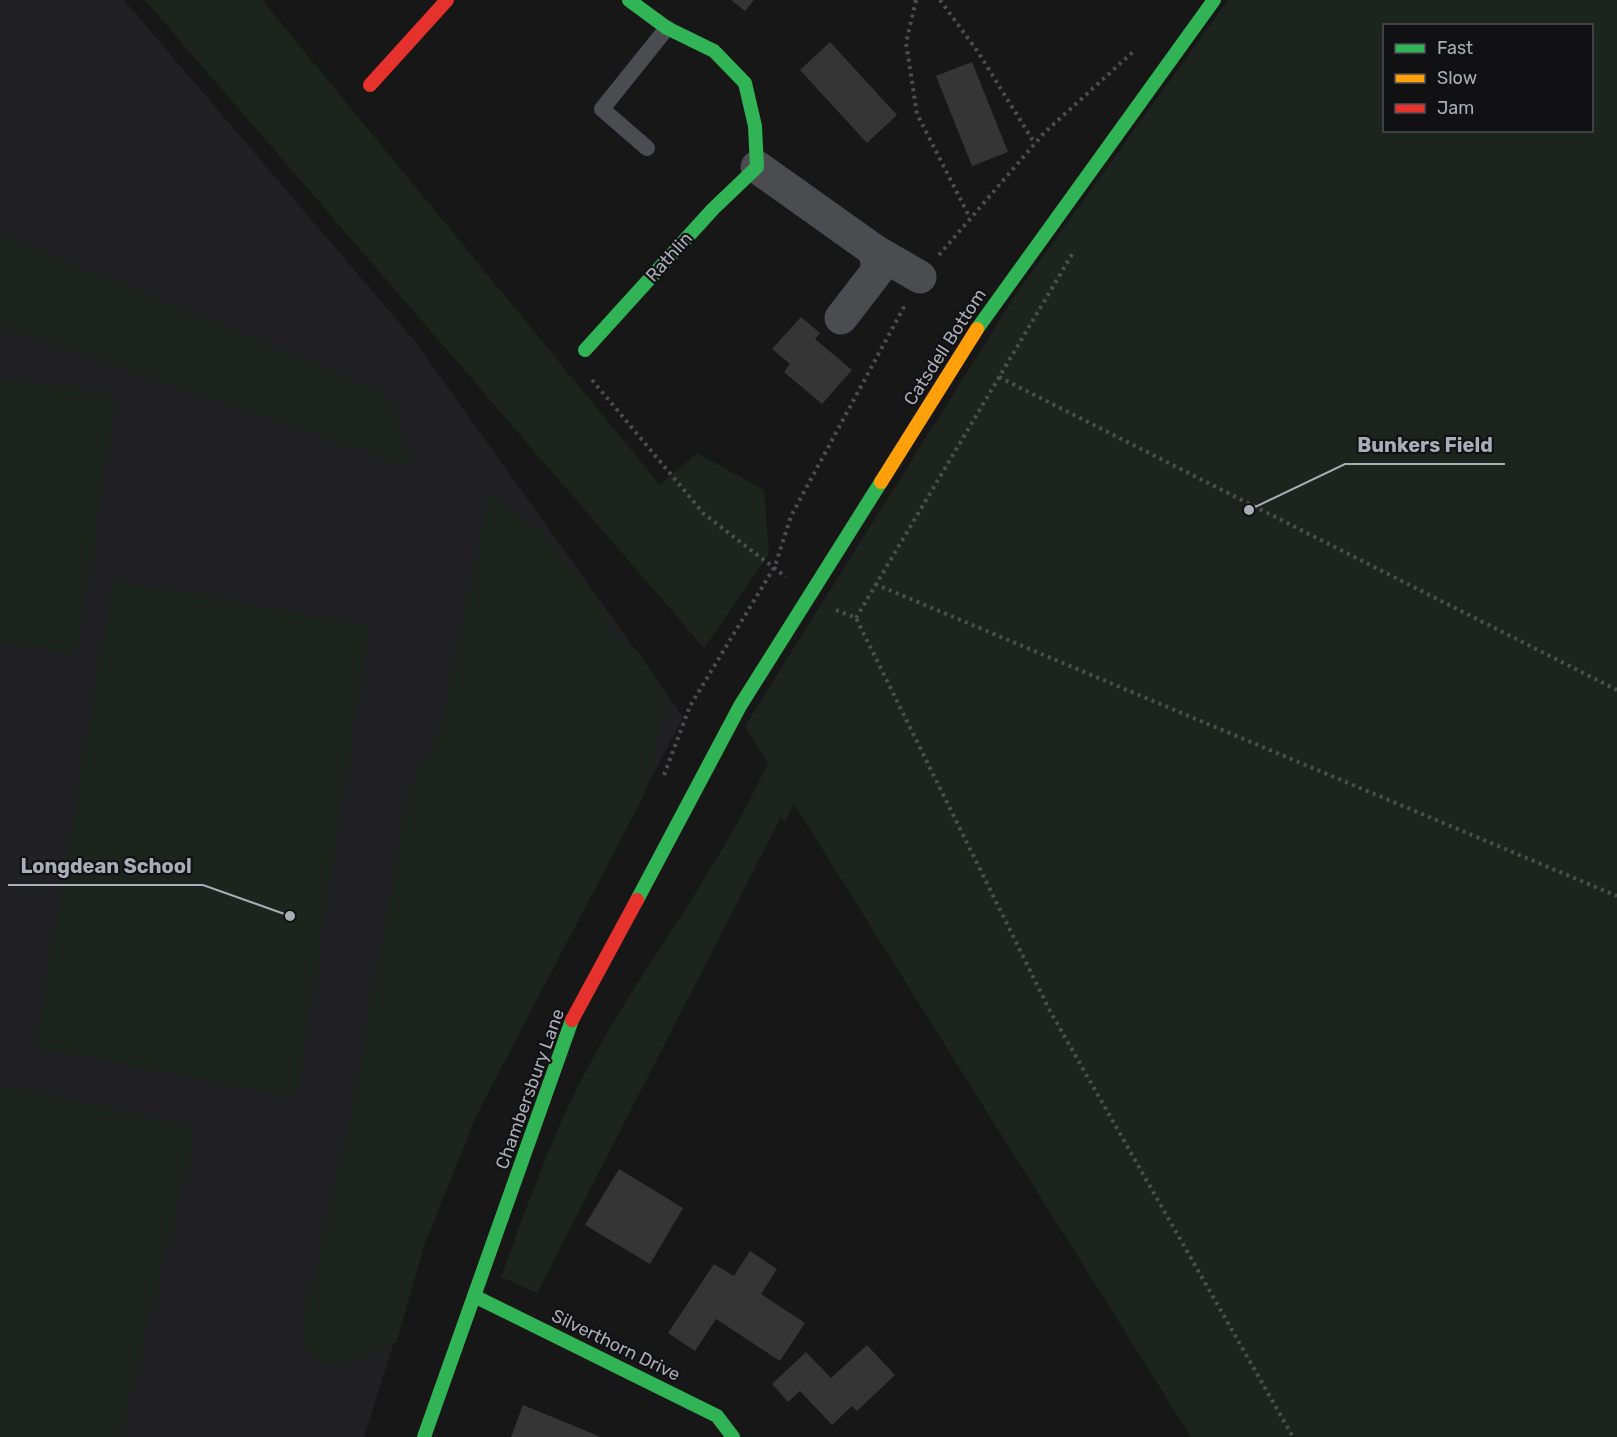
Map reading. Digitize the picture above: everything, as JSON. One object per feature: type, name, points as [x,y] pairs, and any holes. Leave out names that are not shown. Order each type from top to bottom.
[{"type":"street","points":[[370,85],[447,0]]},
{"type":"street","points":[[629,0],[667,28],[714,51],[745,83],[755,126],[757,167],[875,251],[920,277]]},
{"type":"street","name":"Catsdell Bottom","points":[[740,706],[992,305],[1214,0]]},
{"type":"street","name":"Rathlin","points":[[585,350],[714,209],[757,167]]},
{"type":"street","points":[[841,318],[878,270],[875,251]]},
{"type":"street","name":"Chambersbury Lane","points":[[424,1437],[476,1297],[571,1023],[740,706]]},
{"type":"street","name":"Silverthorn Drive","points":[[476,1297],[717,1416],[733,1437]]},
{"type":"lane","points":[[647,148],[602,109],[667,28]]},
{"type":"path","points":[[916,0],[906,44],[917,114],[970,218]]},
{"type":"path","points":[[940,0],[978,51],[1035,144]]},
{"type":"path","points":[[661,782],[690,706],[775,566],[791,516],[920,277],[1035,144],[1143,44]]},
{"type":"path","points":[[856,618],[1078,245]]},
{"type":"path","points":[[585,372],[704,514],[775,566],[807,598],[856,618],[1050,1011],[1293,1437]]},
{"type":"path","points":[[999,378],[1617,690]]},
{"type":"path","points":[[875,584],[1617,896]]},
{"type":"shaded area","points":[[0,0],[124,0],[414,340],[683,717],[476,1116],[425,1243],[364,1437],[0,1437]]},
{"type":"shaded area","points":[[145,0],[262,0],[660,485],[697,453],[764,490],[769,554],[704,648]]},
{"type":"shaded area","points":[[1228,0],[1617,0],[1617,1437],[1191,1437],[794,804],[784,822],[781,817],[537,1293],[501,1277],[530,1197],[575,1092],[633,991],[727,841],[768,763],[745,726],[1016,294]]},
{"type":"shaded area","points":[[0,235],[388,395],[412,467],[0,325]]},
{"type":"shaded area","points":[[0,378],[116,395],[76,654],[0,642]]},
{"type":"shaded area","points":[[490,496],[548,537],[579,582],[595,596],[611,635],[638,651],[667,697],[644,795],[476,1116],[425,1243],[396,1343],[350,1361],[336,1364],[323,1362],[313,1356],[306,1343],[303,1322],[348,1133],[409,792],[440,732]]},
{"type":"shaded area","points":[[113,580],[369,626],[296,1098],[35,1047]]},
{"type":"shaded area","points":[[0,1085],[196,1128],[120,1437],[0,1437]]},
{"type":"building","points":[[731,0],[754,0],[745,11]]},
{"type":"building","points":[[830,42],[897,115],[867,143],[800,70]]},
{"type":"building","points":[[972,62],[1008,152],[972,166],[936,76]]},
{"type":"building","points":[[801,317],[820,333],[815,339],[852,370],[822,404],[784,372],[790,364],[772,349]]},
{"type":"building","points":[[619,1169],[683,1208],[650,1264],[585,1225]]},
{"type":"building","points":[[750,1251],[777,1269],[761,1294],[805,1323],[780,1361],[716,1319],[695,1351],[668,1333],[714,1264],[734,1276]]},
{"type":"building","points":[[867,1345],[895,1375],[857,1411],[852,1406],[832,1425],[800,1391],[788,1402],[772,1384],[806,1352],[831,1378]]},
{"type":"building","points":[[523,1405],[601,1437],[511,1437]]},
{"type":"traffic: fast","points":[[585,350],[713,209],[757,167],[755,126],[745,83],[714,51],[667,28],[629,0]]},
{"type":"traffic: fast","points":[[977,329],[1214,0]]},
{"type":"traffic: fast","points":[[637,900],[740,706],[881,482]]},
{"type":"traffic: fast","points":[[424,1437],[572,1020]]},
{"type":"traffic: fast","points":[[476,1297],[717,1416],[733,1437]]},
{"type":"traffic: slow","points":[[881,482],[977,329]]},
{"type":"traffic: jam","points":[[370,85],[447,0]]},
{"type":"traffic: jam","points":[[572,1020],[637,900]]},
{"type":"place","name":"Bunkers Field","points":[[1249,510]]},
{"type":"place","name":"Longdean School","points":[[290,916]]}]
